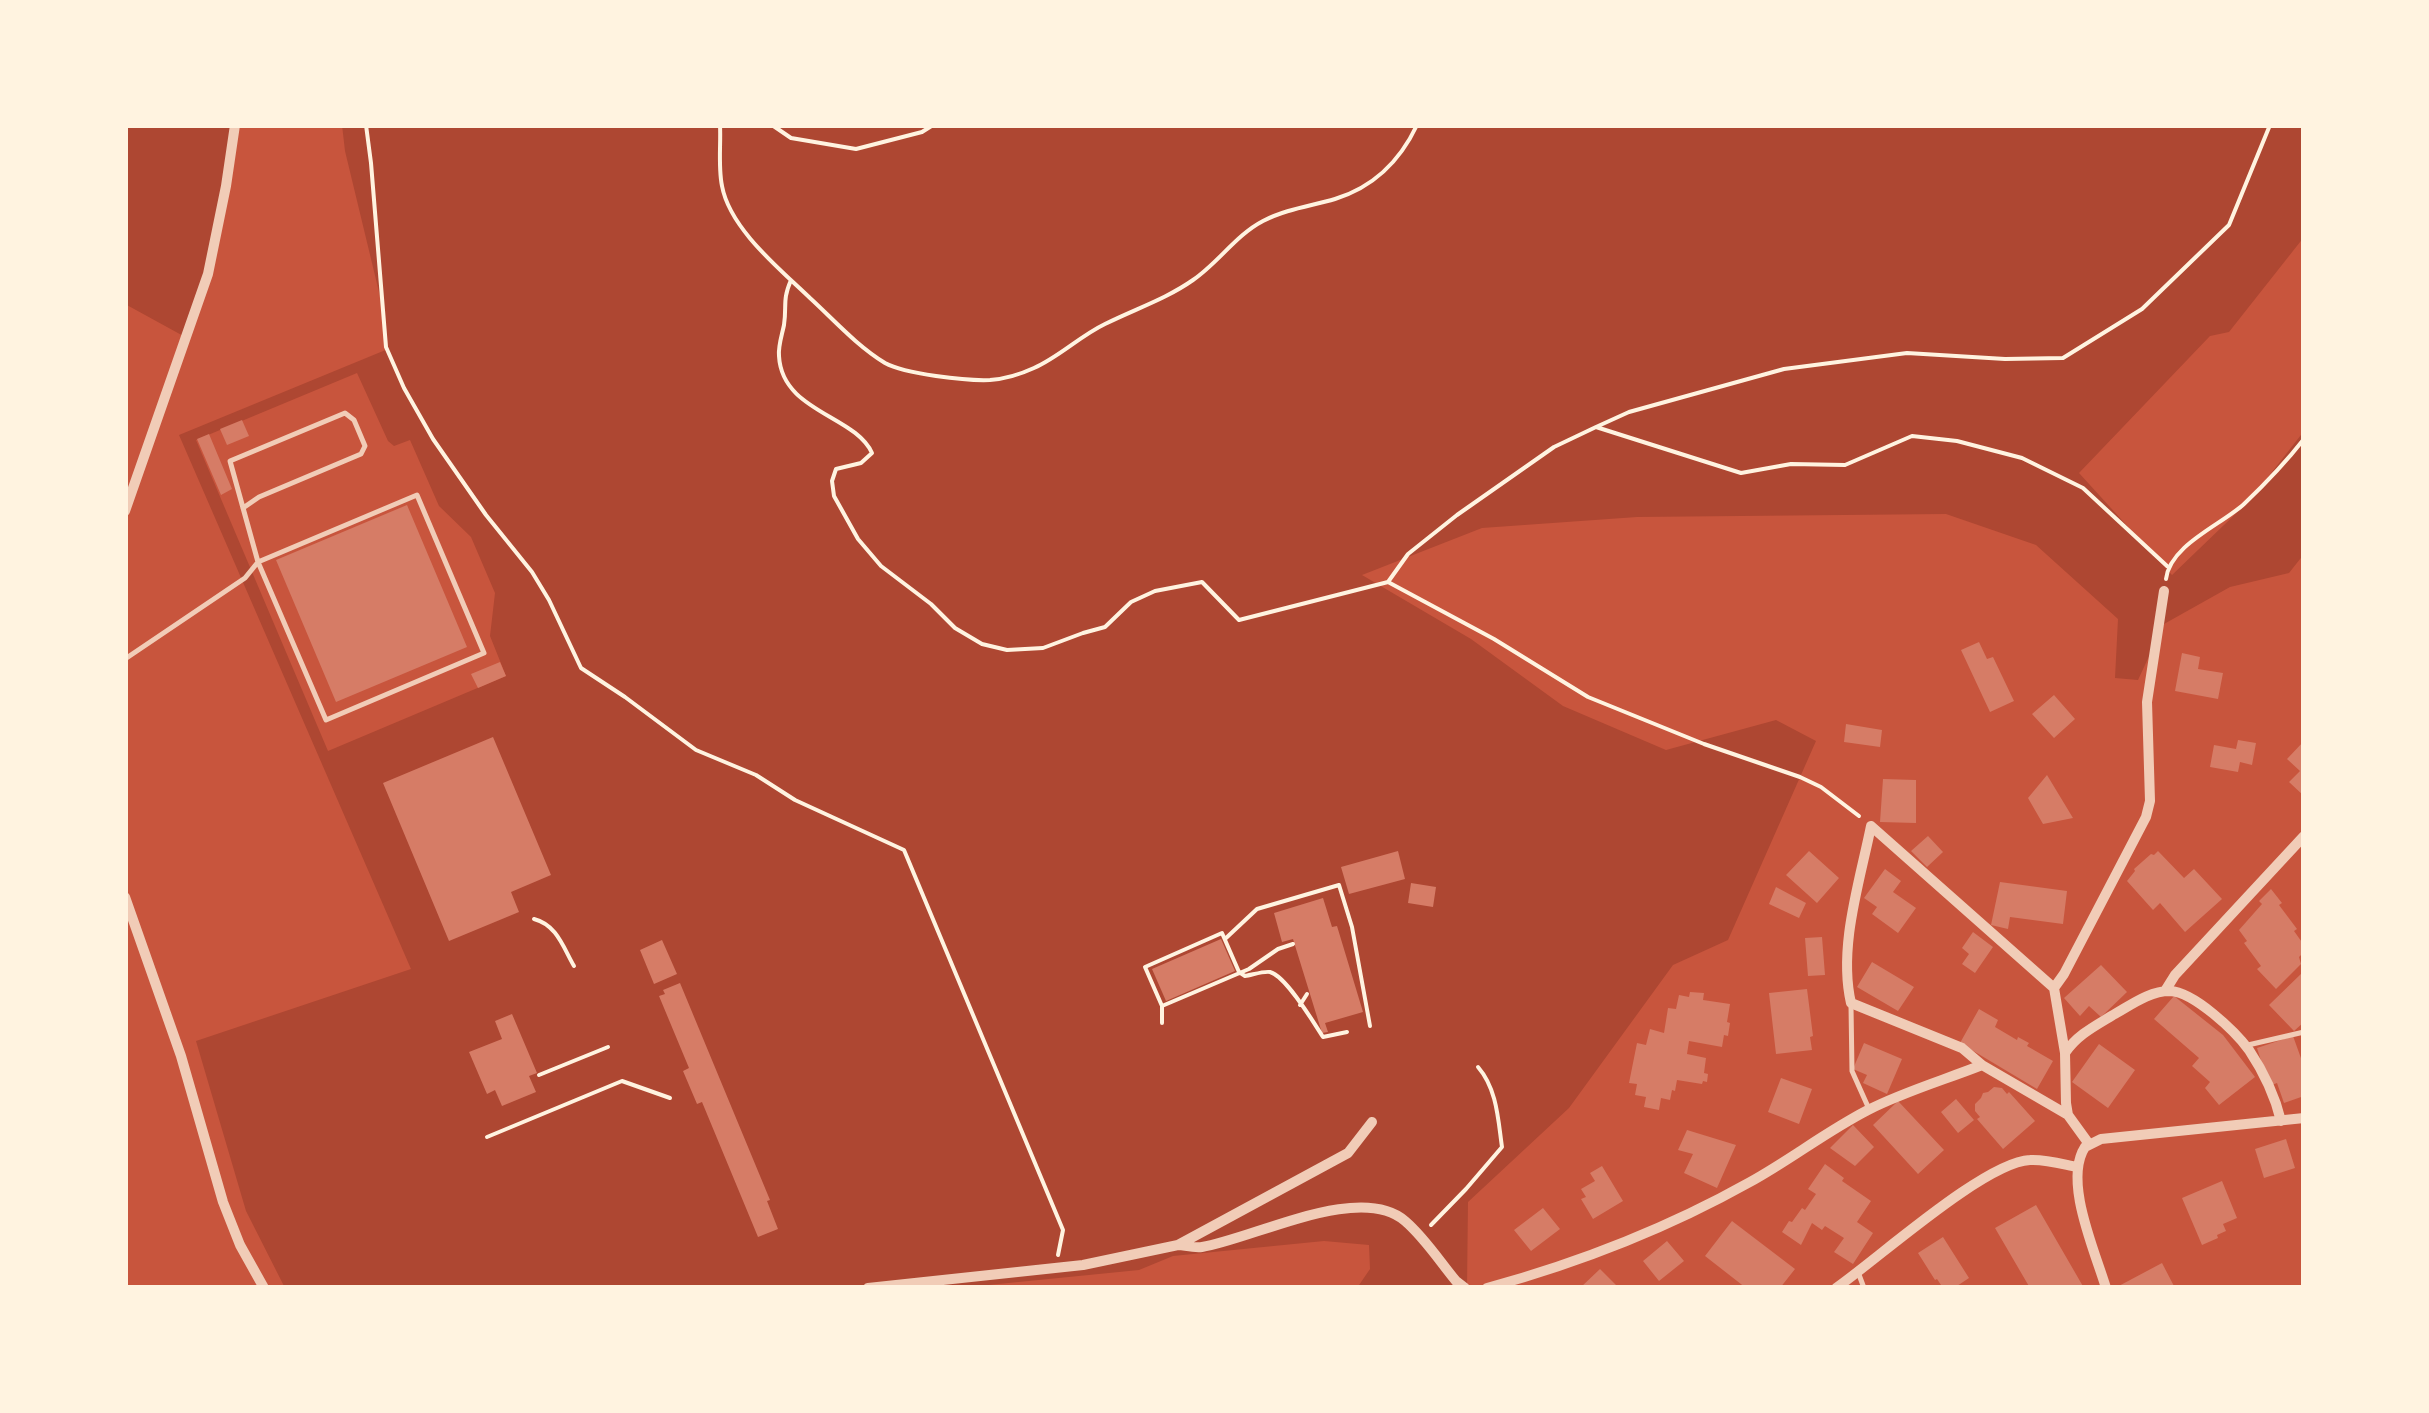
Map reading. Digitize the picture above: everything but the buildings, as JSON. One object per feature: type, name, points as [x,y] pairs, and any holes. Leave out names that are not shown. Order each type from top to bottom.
[{"type":"street","points":[[125,512],[208,274],[235,125]]},
{"type":"street","points":[[2054,988],[2146,817],[2150,801],[2147,702],[2164,592]]},
{"type":"street","points":[[1871,826],[2054,988],[2065,1053],[2064,1097],[2068,1115],[2089,1144]]},
{"type":"street","points":[[1871,826],[1847,951],[1851,1002],[1962,1048],[1982,1065],[2068,1115]]},
{"type":"street","points":[[2165,991],[2175,975],[2304,836]]},
{"type":"street","points":[[125,897],[181,1056],[223,1202],[240,1245],[264,1288]]},
{"type":"street","points":[[2065,1053],[2083,1034],[2149,995],[2180,992],[2208,1011],[2244,1046],[2269,1086],[2280,1120]]},
{"type":"street","points":[[1488,1288],[1606,1249],[1703,1206],[1765,1174],[1869,1109],[1982,1065]]},
{"type":"street","points":[[2106,1288],[2080,1200],[2076,1166],[2089,1144],[2101,1139],[2304,1118]]},
{"type":"street","points":[[868,1288],[1083,1265],[1178,1245],[1348,1153],[1372,1122]]},
{"type":"street","points":[[1836,1288],[2003,1167],[2032,1159],[2076,1166]]},
{"type":"street","points":[[1178,1245],[1199,1248],[1307,1216],[1359,1208],[1404,1220],[1465,1288]]},
{"type":"lane","points":[[125,658],[245,578],[258,562],[417,495],[484,653],[326,720],[258,562],[243,508],[230,461],[345,413],[354,420],[364,446],[360,454],[259,497],[243,508]]},
{"type":"lane","points":[[1851,1002],[1852,1072],[1869,1109]]},
{"type":"lane","points":[[2244,1046],[2304,1032]]},
{"type":"lane","points":[[1858,1272],[1864,1288]]},
{"type":"path","points":[[366,125],[386,347],[433,439],[532,572],[581,668],[696,750],[743,769],[795,800],[904,850],[1063,1230],[1055,1268]]},
{"type":"path","points":[[720,125],[722,186],[744,231],[860,346],[902,370],[990,380],[1034,368],[1104,325],[1192,281],[1260,222],[1370,183],[1394,162],[1417,125]]},
{"type":"path","points":[[772,125],[791,138],[856,149],[922,132],[932,125]]},
{"type":"path","points":[[791,280],[784,298],[779,356],[785,378],[818,412],[867,442],[872,454],[861,463],[836,469],[832,480],[840,507],[858,539],[881,566],[955,628],[982,644],[1007,650],[1043,648],[1106,627],[1131,602],[1155,590],[1202,582],[1239,620],[1388,582],[1408,554],[1457,514],[1554,447],[1630,412],[1784,369],[1907,353],[2062,358],[2142,309],[2229,226],[2270,125]]},
{"type":"path","points":[[1596,427],[1741,473],[1791,464],[1845,465],[1912,436],[1957,441],[2022,458],[2083,488],[2167,566]]},
{"type":"path","points":[[2164,592],[2167,566],[2203,532],[2241,507],[2304,439]]},
{"type":"path","points":[[1388,582],[1494,639],[1588,697],[1704,744],[1800,777],[1821,787],[1871,826]]},
{"type":"path","points":[[1225,939],[1257,909],[1339,885],[1352,927],[1370,1026]]},
{"type":"path","points":[[534,919],[547,922],[556,931],[574,966]]},
{"type":"path","points":[[1162,1023],[1162,1006],[1145,967],[1222,933],[1245,976],[1274,974],[1324,1037],[1346,1032]]},
{"type":"path","points":[[1162,1006],[1294,944]]},
{"type":"path","points":[[1300,1004],[1307,994]]},
{"type":"path","points":[[540,1075],[608,1047]]},
{"type":"path","points":[[1419,1237],[1502,1147],[1488,1079],[1478,1067]]},
{"type":"path","points":[[487,1137],[622,1081],[670,1098]]},
{"type":"shaded area","points":[[125,125],[235,125],[226,186],[187,338],[125,304]]},
{"type":"shaded area","points":[[342,125],[2304,125],[2304,237],[2229,332],[2210,336],[2079,473],[2172,575],[2251,499],[2304,431],[2304,554],[2289,573],[2230,587],[2164,624],[2138,680],[2115,678],[2118,619],[2036,545],[1946,514],[1637,517],[1482,528],[1362,575],[1471,639],[1563,706],[1666,750],[1776,720],[1816,741],[1728,940],[1673,965],[1569,1108],[1468,1202],[1467,1288],[1357,1288],[1370,1269],[1369,1245],[1324,1241],[1173,1256],[1139,1270],[958,1288],[285,1288],[246,1211],[196,1041],[411,969],[179,435],[388,349],[385,317]],"holes":[[[357,373],[388,441],[394,446],[410,440],[439,506],[471,537],[495,593],[490,636],[506,676],[328,751],[196,440]]]}]
